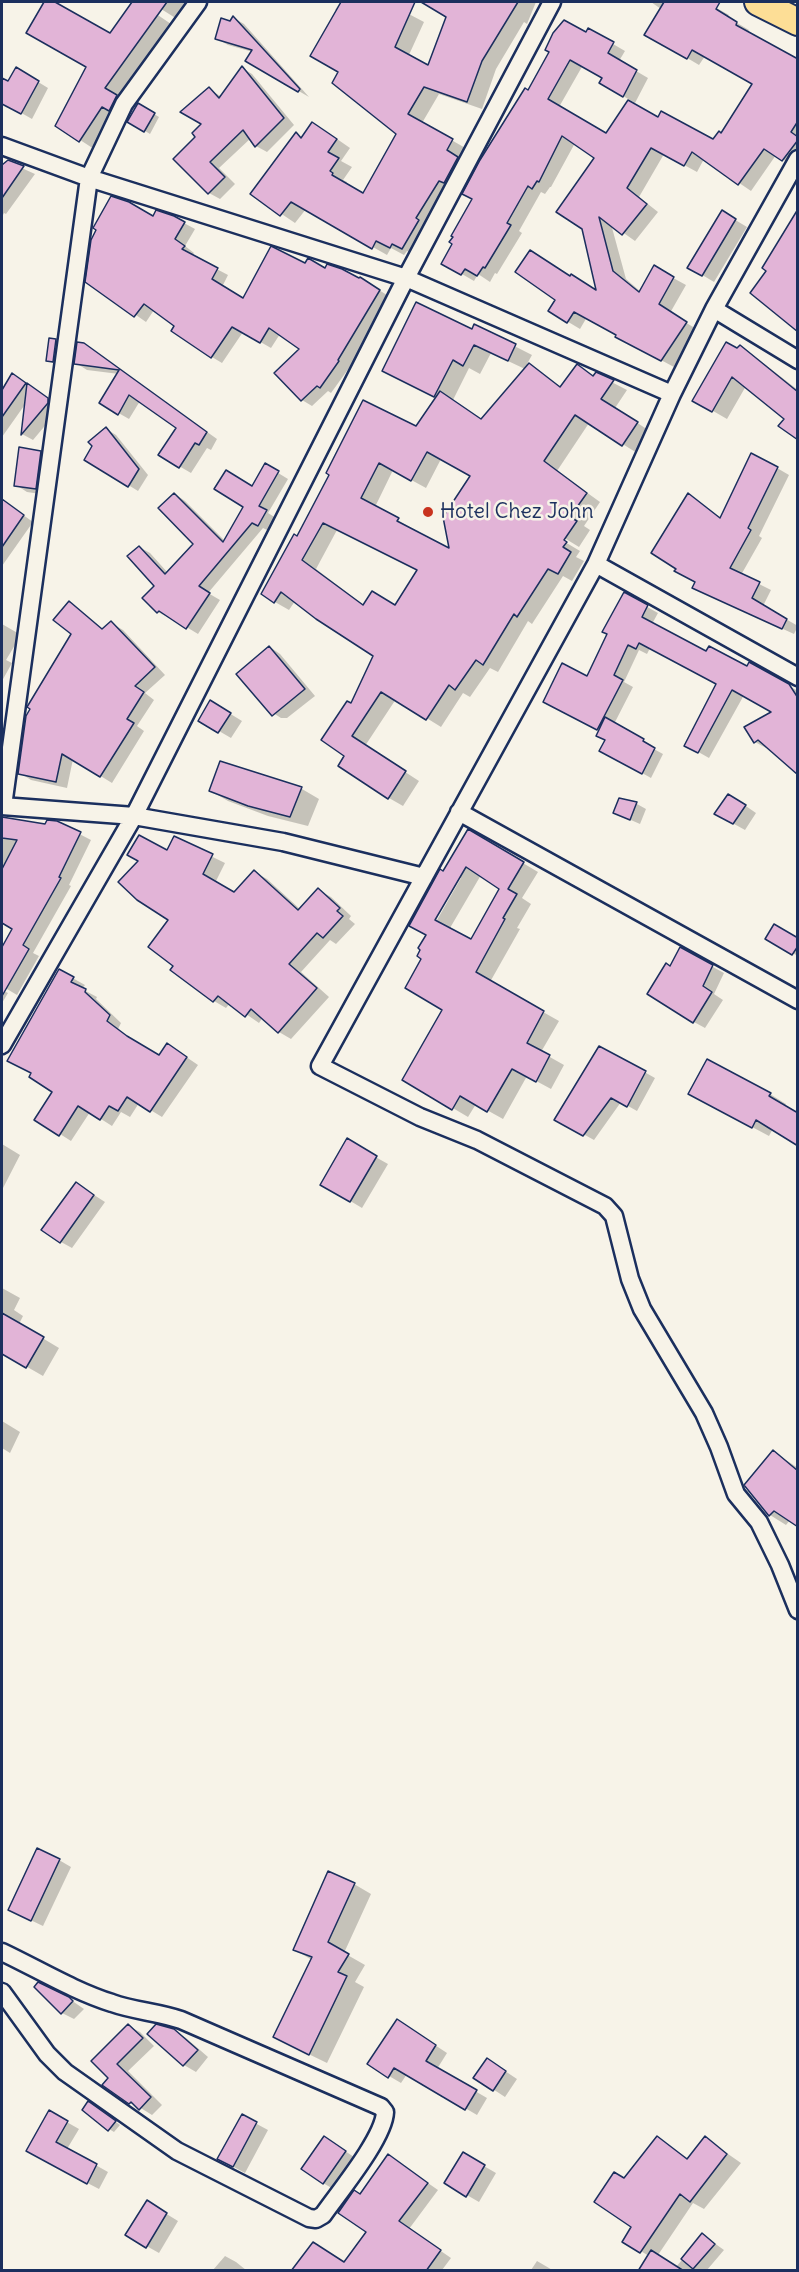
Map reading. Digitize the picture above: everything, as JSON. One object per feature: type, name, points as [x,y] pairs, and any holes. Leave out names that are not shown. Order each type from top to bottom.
[{"type":"main road","points":[[758,2],[798,22]]},
{"type":"street","points":[[198,2],[124,104],[89,178],[2,806],[134,816],[283,842],[424,877]]},
{"type":"street","points":[[2,1045],[134,816],[406,278],[552,2]]},
{"type":"street","points":[[2,146],[89,178],[406,278],[672,394]]},
{"type":"street","points":[[798,159],[714,309],[672,394],[596,564],[320,1066],[420,1117],[477,1140],[605,1206],[614,1216],[630,1279],[642,1309],[704,1413],[736,1494],[759,1522],[798,1610]]},
{"type":"street","points":[[714,309],[798,360]]},
{"type":"street","points":[[596,564],[798,676]]},
{"type":"street","points":[[459,812],[798,1000]]},
{"type":"street","points":[[2,1952],[94,1996],[114,2004],[181,2020],[381,2107],[385,2112],[384,2120],[368,2150],[322,2215],[316,2219],[309,2218],[177,2151],[65,2072],[47,2054],[2,1992]]},
{"type":"building","points":[[44,2],[55,2],[110,33],[132,2],[167,2],[105,88],[117,95],[109,111],[102,107],[79,142],[55,126],[86,67],[26,33]]},
{"type":"building","points":[[341,2],[415,2],[395,47],[428,65],[446,17],[421,2],[518,2],[482,61],[467,102],[424,87],[408,114],[453,139],[447,150],[458,157],[444,183],[439,181],[416,218],[419,220],[402,249],[392,244],[390,248],[376,241],[372,249],[291,202],[280,216],[250,194],[296,132],[301,138],[312,122],[337,139],[328,152],[339,158],[330,171],[332,175],[363,193],[396,134],[332,83],[338,72],[310,56]]},
{"type":"building","points":[[664,2],[720,2],[716,9],[737,22],[736,25],[798,59],[798,121],[791,132],[798,137],[798,140],[782,161],[764,149],[738,185],[692,152],[684,166],[651,148],[627,188],[647,204],[622,235],[599,217],[613,271],[639,292],[654,265],[674,277],[659,304],[687,322],[661,361],[574,312],[567,323],[548,311],[555,300],[515,272],[530,250],[596,290],[582,229],[556,212],[594,158],[562,136],[539,182],[537,181],[532,189],[528,186],[507,223],[511,225],[485,268],[483,267],[477,276],[465,269],[461,275],[441,264],[452,244],[449,242],[453,237],[451,236],[472,199],[462,194],[480,160],[525,88],[528,90],[549,52],[545,50],[553,33],[564,20],[586,32],[588,28],[614,42],[608,53],[637,70],[623,97],[599,83],[602,78],[570,60],[548,99],[606,133],[628,100],[658,117],[661,111],[713,139],[719,131],[721,133],[752,84],[692,50],[687,59],[644,35]]},
{"type":"building","points":[[233,16],[300,89],[298,92],[245,61],[252,50],[215,39],[221,18],[230,21]]},
{"type":"building","points":[[242,66],[284,118],[255,147],[243,130],[210,162],[225,177],[208,194],[173,159],[195,137],[192,133],[201,124],[180,112],[209,87],[219,98]]},
{"type":"building","points":[[16,67],[39,81],[21,114],[2,104],[2,78],[8,81]]},
{"type":"building","points":[[138,103],[155,113],[144,132],[127,122]]},
{"type":"building","points":[[8,160],[24,166],[2,198],[2,165]]},
{"type":"building","points":[[111,196],[129,202],[153,216],[156,210],[185,222],[175,239],[185,246],[182,249],[218,268],[212,279],[243,298],[271,246],[305,263],[308,258],[325,268],[327,264],[342,269],[380,290],[339,361],[320,388],[317,386],[301,401],[274,373],[299,349],[269,328],[260,343],[232,327],[211,358],[171,331],[174,326],[144,304],[134,317],[85,282],[91,240],[96,230],[93,228]]},
{"type":"building","points":[[798,209],[798,332],[750,293],[766,271],[762,268]]},
{"type":"building","points":[[722,210],[736,219],[702,276],[687,268]]},
{"type":"building","points":[[416,302],[472,329],[474,324],[516,344],[508,361],[474,345],[463,366],[453,360],[434,397],[382,371]]},
{"type":"building","points":[[49,338],[56,339],[53,362],[46,361]]},
{"type":"building","points":[[77,342],[84,343],[207,432],[199,445],[195,443],[179,468],[158,455],[176,428],[129,395],[118,415],[99,403],[119,370],[74,364]]},
{"type":"building","points":[[726,342],[737,348],[740,345],[798,392],[798,440],[778,426],[784,419],[732,377],[712,412],[692,401]]},
{"type":"building","points":[[529,363],[560,387],[577,364],[593,376],[596,372],[614,380],[601,399],[638,422],[622,446],[575,415],[544,461],[587,493],[570,517],[577,521],[564,540],[567,542],[563,547],[571,552],[558,574],[548,569],[517,617],[514,614],[483,665],[476,660],[455,690],[449,685],[426,720],[381,692],[352,736],[406,771],[388,799],[338,766],[344,756],[321,740],[347,701],[351,703],[373,656],[316,619],[281,592],[274,603],[261,594],[294,534],[297,536],[329,475],[326,473],[363,400],[416,426],[440,391],[481,419]],"holes":[[[427,452],[470,476],[443,517],[449,548],[397,521],[399,518],[361,498],[379,463],[411,481]],[[323,523],[417,570],[395,605],[372,591],[363,605],[302,560]]]},
{"type":"building","points":[[12,373],[26,383],[2,417],[2,390]]},
{"type":"building","points":[[27,383],[48,398],[48,403],[21,435]]},
{"type":"building","points":[[106,427],[139,469],[128,487],[84,460],[92,446],[88,442]]},
{"type":"building","points":[[19,447],[41,451],[36,489],[14,486]]},
{"type":"building","points":[[751,453],[778,467],[748,528],[751,530],[730,568],[760,582],[752,598],[787,619],[782,629],[692,588],[695,582],[674,571],[676,569],[651,553],[688,493],[720,518]]},
{"type":"building","points":[[265,463],[279,471],[259,506],[267,510],[258,526],[252,523],[199,586],[210,593],[186,629],[159,611],[157,613],[142,598],[154,586],[127,556],[139,546],[165,574],[193,544],[158,508],[174,493],[223,542],[243,507],[214,489],[226,470],[252,486]]},
{"type":"building","points":[[2,499],[24,515],[2,547]]},
{"type":"building","points":[[624,592],[648,605],[642,617],[706,651],[709,646],[747,666],[749,662],[789,684],[798,698],[798,775],[758,740],[754,743],[744,727],[771,712],[732,690],[698,753],[684,746],[716,684],[639,643],[636,649],[628,645],[614,675],[623,680],[597,730],[543,702],[562,663],[587,676],[607,634],[602,632]]},
{"type":"building","points":[[69,601],[102,629],[111,621],[155,667],[135,686],[144,692],[127,719],[134,723],[100,777],[62,754],[56,782],[18,774],[26,716],[30,709],[27,707],[71,634],[53,620]]},
{"type":"building","points":[[269,646],[305,689],[272,716],[236,674]]},
{"type":"building","points":[[210,700],[231,713],[218,733],[198,721]]},
{"type":"building","points":[[605,717],[644,739],[643,741],[655,748],[642,774],[599,751],[605,740],[596,736]]},
{"type":"building","points":[[220,761],[302,787],[290,817],[248,806],[209,791]]},
{"type":"building","points":[[728,794],[746,805],[733,824],[714,814]]},
{"type":"building","points":[[619,798],[637,802],[630,820],[613,813]]},
{"type":"building","points":[[2,817],[45,824],[47,820],[57,821],[81,832],[59,877],[61,878],[23,945],[29,949],[2,996],[2,947],[12,929],[2,923],[2,869],[17,840],[2,838]]},
{"type":"building","points":[[468,829],[524,862],[508,889],[517,894],[476,972],[544,1011],[527,1043],[550,1055],[536,1082],[512,1069],[487,1112],[460,1096],[452,1110],[402,1080],[442,1010],[405,988],[421,959],[417,956],[420,950],[418,948],[426,935],[409,926],[440,869],[443,871]],"holes":[[[466,867],[499,889],[471,939],[435,920]]]},
{"type":"building","points":[[139,835],[167,850],[174,836],[213,854],[203,874],[234,892],[254,870],[298,910],[318,888],[340,908],[337,911],[343,916],[323,938],[317,933],[289,964],[317,988],[278,1033],[251,1009],[245,1017],[218,996],[213,1002],[170,970],[173,966],[148,947],[168,920],[137,900],[118,882],[138,861],[127,855]]},
{"type":"building","points":[[774,924],[798,938],[798,946],[792,955],[765,939]]},
{"type":"building","points":[[680,947],[713,965],[703,986],[712,992],[693,1023],[647,994],[666,963],[670,966]]},
{"type":"building","points":[[59,969],[74,977],[71,982],[86,989],[85,992],[110,1015],[107,1021],[127,1036],[159,1055],[167,1043],[187,1057],[150,1112],[127,1097],[118,1111],[109,1106],[100,1120],[78,1106],[59,1136],[34,1120],[52,1092],[29,1077],[31,1073],[7,1061]]},
{"type":"building","points":[[599,1046],[646,1071],[627,1107],[611,1098],[583,1136],[554,1120]]},
{"type":"building","points":[[707,1059],[771,1093],[769,1096],[798,1113],[798,1146],[756,1120],[752,1128],[688,1094]]},
{"type":"building","points":[[347,1138],[377,1156],[350,1202],[320,1185]]},
{"type":"building","points":[[76,1182],[94,1195],[60,1243],[41,1230]]},
{"type":"building","points":[[2,1313],[44,1337],[26,1368],[2,1354]]},
{"type":"building","points":[[773,1450],[798,1471],[798,1527],[774,1511],[769,1516],[744,1485]]},
{"type":"building","points":[[37,1848],[60,1859],[31,1921],[8,1910]]},
{"type":"building","points":[[328,1871],[355,1883],[328,1942],[349,1954],[338,1972],[347,1976],[309,2055],[273,2037],[312,1957],[293,1950]]},
{"type":"building","points":[[38,1982],[73,2001],[61,2014],[34,1987]]},
{"type":"building","points":[[397,2019],[436,2045],[426,2061],[477,2090],[465,2110],[394,2068],[388,2078],[367,2064]]},
{"type":"building","points":[[128,2024],[143,2038],[117,2064],[151,2097],[139,2110],[131,2102],[129,2104],[102,2085],[108,2078],[91,2061]]},
{"type":"building","points":[[156,2024],[174,2029],[198,2050],[183,2066],[147,2034]]},
{"type":"building","points":[[487,2058],[506,2071],[493,2091],[473,2078]]},
{"type":"building","points":[[88,2101],[116,2121],[108,2131],[82,2110]]},
{"type":"building","points":[[49,2110],[68,2121],[56,2142],[97,2164],[87,2184],[26,2151]]},
{"type":"building","points":[[242,2114],[257,2122],[233,2167],[217,2159]]},
{"type":"building","points":[[324,2136],[346,2151],[323,2184],[301,2169]]},
{"type":"building","points":[[657,2136],[687,2159],[705,2136],[727,2154],[690,2202],[680,2194],[640,2253],[622,2242],[631,2227],[594,2202],[614,2172],[624,2178]]},
{"type":"building","points":[[463,2152],[485,2165],[466,2197],[444,2183]]},
{"type":"building","points":[[388,2154],[428,2183],[399,2221],[441,2250],[426,2271],[291,2271],[313,2242],[344,2262],[366,2232],[338,2213],[354,2190],[360,2194]]},
{"type":"building","points":[[147,2200],[167,2213],[146,2248],[125,2235]]},
{"type":"building","points":[[702,2233],[715,2244],[693,2269],[681,2259]]},
{"type":"building","points":[[651,2250],[684,2271],[638,2271]]},
{"type":"place","name":"Hotel Chez John","points":[[428,512]]}]
